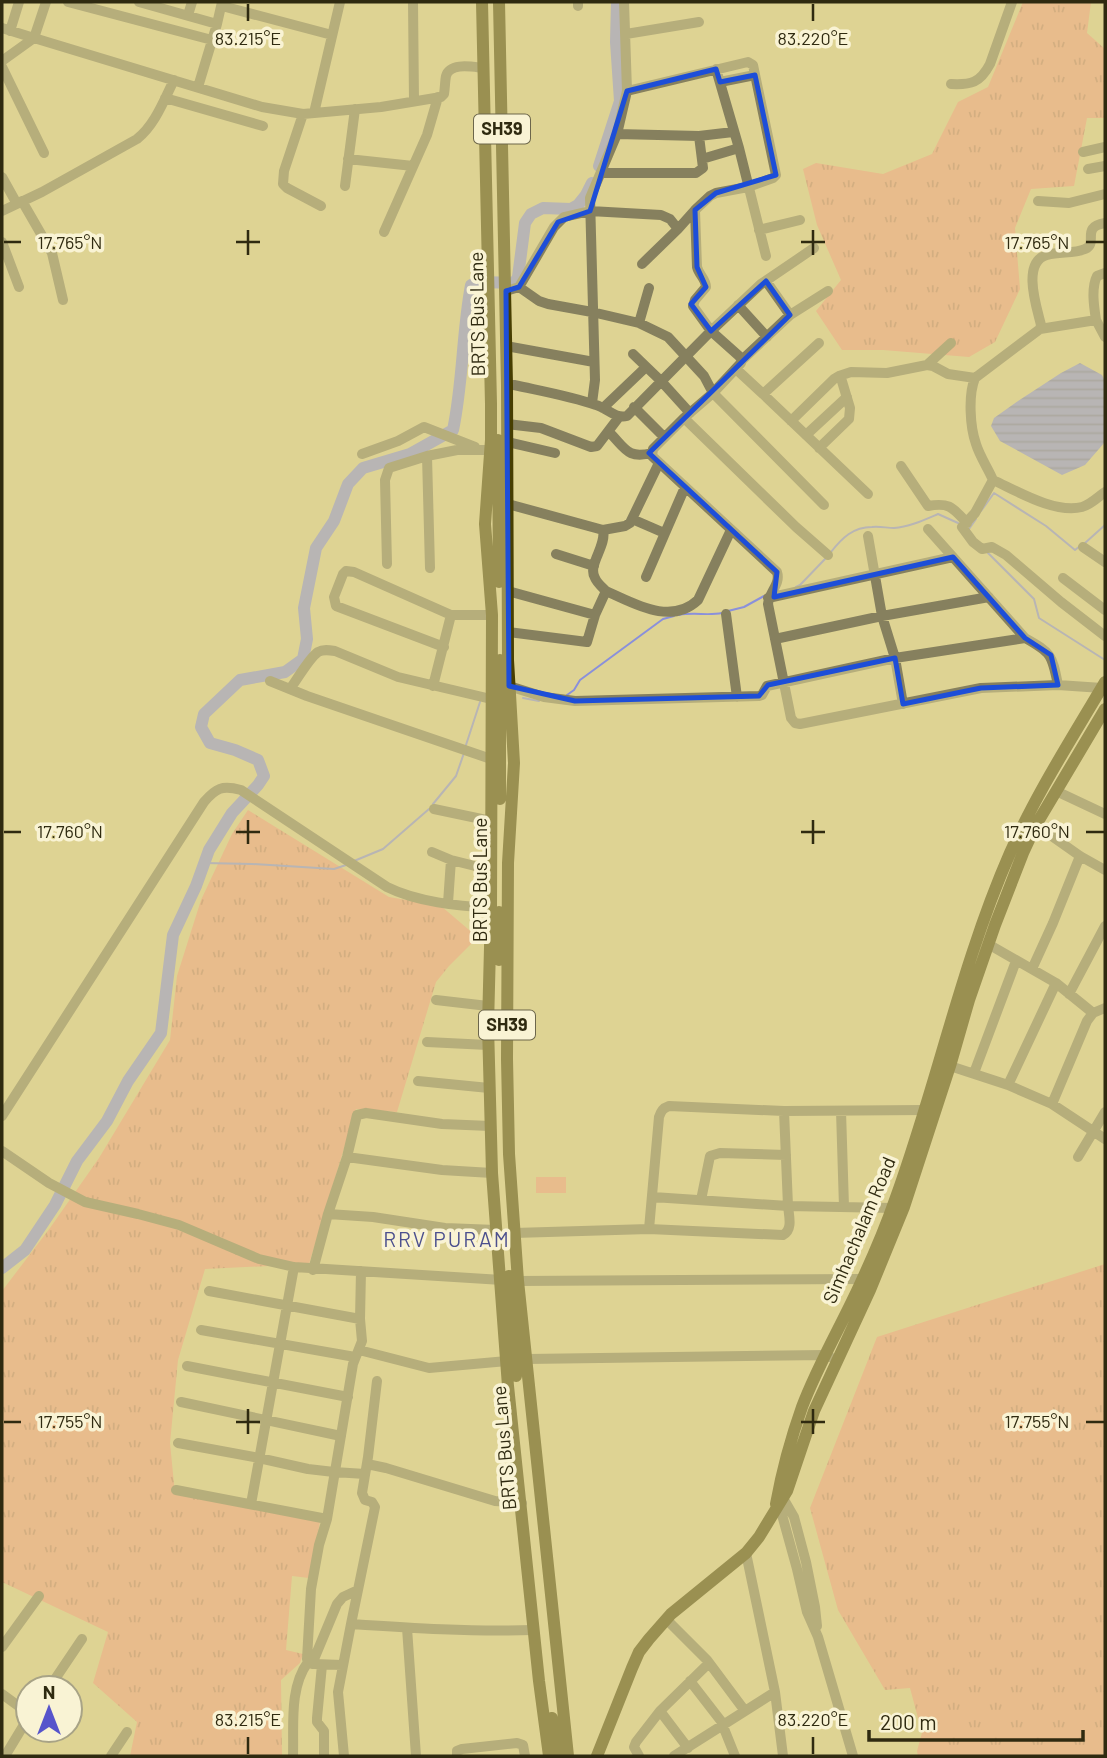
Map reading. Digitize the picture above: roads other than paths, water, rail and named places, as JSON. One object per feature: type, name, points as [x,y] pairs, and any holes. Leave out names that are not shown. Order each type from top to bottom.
[{"type":"main road","name":"SH39","points":[[482,2],[484,68],[497,256],[503,291],[508,385],[508,632],[514,780],[508,849],[506,1059],[514,1233],[506,1361],[533,1630],[549,1756]]},
{"type":"main road","name":"BRTS Bus Lane","points":[[490,2],[497,256]]},
{"type":"main road","name":"SH39","points":[[497,256],[499,2]]},
{"type":"main road","name":"SH39","points":[[503,291],[486,450],[485,524],[492,615],[488,1006],[492,1173],[496,1230],[527,1359],[568,1756]]},
{"type":"main road","name":"BRTS Bus Lane","points":[[503,291],[499,940],[501,1130],[519,1413],[547,1687],[559,1756]]},
{"type":"main road","name":"Simhachalam Road","points":[[596,1756],[639,1652],[666,1619],[746,1553],[760,1537],[779,1505],[786,1458],[803,1406],[831,1358],[862,1279],[897,1206],[925,1110],[944,1065],[964,976],[1010,855],[1031,822],[1104,687]]},
{"type":"main road","points":[[831,1358],[870,1290],[944,1065],[1031,822],[1056,791],[1101,725],[1105,709]]},
{"type":"street","points":[[19,2],[6,29],[262,107],[309,113],[414,102],[444,94],[446,73],[449,69],[484,68]]},
{"type":"street","points":[[2,61],[34,38],[46,2]]},
{"type":"street","points":[[68,2],[212,40]]},
{"type":"street","points":[[139,2],[218,24]]},
{"type":"street","points":[[188,16],[192,2]]},
{"type":"street","points":[[321,206],[287,188],[284,184],[284,171],[309,113],[340,2]]},
{"type":"street","points":[[412,2],[414,102]]},
{"type":"street","points":[[592,404],[595,380],[590,198],[617,134],[627,91],[624,2]]},
{"type":"street","points":[[951,83],[975,82],[985,74],[1012,2]]},
{"type":"street","points":[[198,87],[222,4],[332,35]]},
{"type":"street","points":[[626,34],[699,22]]},
{"type":"street","points":[[627,91],[748,62],[755,75],[776,171],[773,178],[710,196],[642,264]]},
{"type":"street","points":[[2,67],[44,153]]},
{"type":"street","points":[[716,69],[739,148],[765,256]]},
{"type":"street","points":[[720,82],[755,75]]},
{"type":"street","points":[[2,211],[145,133],[174,79]]},
{"type":"street","points":[[384,232],[426,135],[438,97]]},
{"type":"street","points":[[165,98],[263,126]]},
{"type":"street","points":[[345,186],[355,109]]},
{"type":"street","points":[[617,134],[699,136],[733,132]]},
{"type":"street","points":[[601,173],[696,173],[703,168],[699,136]]},
{"type":"street","points":[[1083,152],[1105,147]]},
{"type":"street","points":[[702,159],[739,148]]},
{"type":"street","points":[[348,159],[413,166]]},
{"type":"street","points":[[1088,169],[1105,166]]},
{"type":"street","points":[[2,177],[52,253],[63,300]]},
{"type":"street","points":[[1038,201],[1069,203],[1105,194]]},
{"type":"street","points":[[695,210],[697,267],[706,287],[693,306],[763,394],[868,494]]},
{"type":"street","points":[[678,229],[670,219],[661,215],[590,211],[564,217],[503,291],[548,304],[639,323],[668,337],[704,376],[713,393],[824,505]]},
{"type":"street","points":[[759,230],[800,220]]},
{"type":"street","points":[[1040,329],[1032,292],[1036,263],[1048,254],[1089,247],[1092,228],[1105,223]]},
{"type":"street","points":[[2,242],[6,264],[19,287]]},
{"type":"street","points":[[508,385],[592,404],[619,417],[626,416],[738,305],[766,281],[814,248]]},
{"type":"street","points":[[1105,273],[1097,276],[1094,282],[1096,320],[1105,337]]},
{"type":"street","points":[[766,281],[790,315]]},
{"type":"street","points":[[639,323],[649,288]]},
{"type":"street","points":[[652,453],[664,436],[713,393],[790,315],[828,290]]},
{"type":"street","points":[[738,305],[767,337]]},
{"type":"street","points":[[1096,320],[1040,329],[975,378],[970,401],[976,444],[993,480],[1036,499],[1064,507],[1084,507],[1105,492]]},
{"type":"street","points":[[763,394],[819,343]]},
{"type":"street","points":[[927,365],[951,343]]},
{"type":"street","points":[[506,346],[594,362]]},
{"type":"street","points":[[633,354],[661,381],[687,416],[796,527],[828,555]]},
{"type":"street","points":[[791,421],[831,382],[851,372],[887,373],[927,365],[948,374],[975,378]]},
{"type":"street","points":[[603,408],[646,367]]},
{"type":"street","points":[[819,448],[849,419],[848,397],[843,380],[839,376]]},
{"type":"street","points":[[806,435],[848,397]]},
{"type":"street","points":[[634,407],[664,436]]},
{"type":"street","points":[[507,424],[541,428],[591,447],[597,446],[619,417]]},
{"type":"street","points":[[362,454],[426,427],[486,450]]},
{"type":"street","points":[[609,432],[631,454],[636,456],[652,453]]},
{"type":"street","points":[[508,442],[555,453]]},
{"type":"street","points":[[387,564],[386,473],[389,468],[457,450],[486,450]]},
{"type":"street","points":[[652,453],[659,463],[777,572],[779,578],[768,604],[791,718],[795,723],[981,688],[1058,685],[1104,687]]},
{"type":"street","points":[[427,456],[430,568]]},
{"type":"street","points":[[508,504],[603,530],[625,526],[632,519],[659,463]]},
{"type":"street","points":[[901,466],[929,506],[945,504],[953,508],[973,542],[982,549],[988,548],[1006,555],[1105,636]]},
{"type":"street","points":[[965,525],[993,480]]},
{"type":"street","points":[[646,577],[685,487]]},
{"type":"street","points":[[632,519],[662,532]]},
{"type":"street","points":[[928,529],[1026,638],[1043,647],[1051,655],[1058,685]]},
{"type":"street","points":[[603,530],[604,543],[594,566],[595,579],[606,591],[658,612],[689,607],[698,600],[731,530]]},
{"type":"street","points":[[867,536],[903,704]]},
{"type":"street","points":[[1083,547],[1105,562]]},
{"type":"street","points":[[556,554],[594,566]]},
{"type":"street","points":[[770,595],[874,576],[953,557]]},
{"type":"street","points":[[444,647],[336,606],[334,597],[343,574],[349,571],[451,615],[492,615]]},
{"type":"street","points":[[1063,578],[1105,610]]},
{"type":"street","points":[[508,591],[595,615]]},
{"type":"street","points":[[508,632],[587,642],[606,591]]},
{"type":"street","points":[[775,639],[989,597]]},
{"type":"street","points":[[726,614],[737,696]]},
{"type":"street","points":[[433,686],[451,615]]},
{"type":"street","points":[[509,686],[575,701],[759,696],[767,686],[895,658],[1026,638]]},
{"type":"street","points":[[290,690],[313,657],[327,650],[398,677],[491,699]]},
{"type":"street","points":[[270,681],[491,759]]},
{"type":"street","points":[[2,1116],[204,802],[212,792],[226,786],[241,790],[399,893],[414,898],[491,908]]},
{"type":"street","points":[[1056,791],[1105,814]]},
{"type":"street","points":[[434,809],[491,821]]},
{"type":"street","points":[[1031,822],[1105,870]]},
{"type":"street","points":[[432,852],[451,860],[491,870]]},
{"type":"street","points":[[1032,969],[1080,856]]},
{"type":"street","points":[[448,903],[451,860]]},
{"type":"street","points":[[1069,993],[1105,926]]},
{"type":"street","points":[[988,944],[1102,1010],[1087,1021],[1052,1104]]},
{"type":"street","points":[[974,1073],[1016,961]]},
{"type":"street","points":[[1008,1085],[1056,983]]},
{"type":"street","points":[[436,1000],[488,1006]]},
{"type":"street","points":[[427,1042],[488,1045]]},
{"type":"street","points":[[944,1065],[1008,1085],[1052,1104],[1105,1139]]},
{"type":"street","points":[[418,1081],[489,1088]]},
{"type":"street","points":[[649,1229],[659,1118],[665,1107],[784,1111],[925,1110]]},
{"type":"street","points":[[514,1233],[649,1229],[783,1235],[790,1228],[784,1111]]},
{"type":"street","points":[[841,1111],[844,1207]]},
{"type":"street","points":[[1078,1157],[1105,1112]]},
{"type":"street","points":[[313,1270],[347,1157],[355,1120],[361,1113],[442,1124],[490,1126]]},
{"type":"street","points":[[2,1151],[49,1183],[85,1202],[179,1225],[259,1259],[294,1268],[509,1280],[862,1279]]},
{"type":"street","points":[[701,1200],[708,1159],[713,1154],[786,1155]]},
{"type":"street","points":[[347,1157],[442,1170],[492,1173]]},
{"type":"street","points":[[653,1197],[788,1206],[897,1206]]},
{"type":"street","points":[[328,1214],[373,1217],[445,1228],[496,1230]]},
{"type":"street","points":[[251,1504],[294,1268]]},
{"type":"street","points":[[324,1756],[324,1731],[317,1722],[311,1596],[348,1397],[362,1341],[361,1271]]},
{"type":"street","points":[[209,1291],[360,1319]]},
{"type":"street","points":[[201,1329],[279,1345],[357,1354],[429,1368],[506,1361]]},
{"type":"street","points":[[527,1359],[831,1358]]},
{"type":"street","points":[[187,1366],[348,1397]]},
{"type":"street","points":[[344,1756],[338,1699],[342,1665],[375,1507],[372,1502],[362,1497],[377,1381]]},
{"type":"street","points":[[181,1402],[341,1436]]},
{"type":"street","points":[[178,1443],[334,1472],[386,1468],[495,1501],[522,1503]]},
{"type":"street","points":[[176,1490],[327,1519]]},
{"type":"street","points":[[779,1505],[794,1517],[806,1562],[818,1637],[853,1756]]},
{"type":"street","points":[[746,1553],[775,1692],[783,1756]]},
{"type":"street","points":[[293,1756],[295,1695],[300,1676],[314,1664],[337,1604],[343,1597],[358,1590]]},
{"type":"street","points":[[2,1647],[39,1596]]},
{"type":"street","points":[[666,1619],[709,1662],[745,1711]]},
{"type":"street","points":[[351,1624],[497,1631],[533,1630]]},
{"type":"street","points":[[407,1628],[416,1756]]},
{"type":"street","points":[[58,1674],[82,1639]]},
{"type":"street","points":[[639,1756],[634,1748],[636,1742],[660,1711],[709,1662]]},
{"type":"street","points":[[314,1664],[342,1665]]},
{"type":"street","points":[[690,1681],[723,1725],[735,1756]]},
{"type":"street","points":[[674,1756],[775,1692]]},
{"type":"street","points":[[660,1711],[688,1748]]},
{"type":"street","points":[[111,1756],[127,1732]]},
{"type":"street","points":[[457,1756],[458,1750],[490,1751],[521,1743],[525,1756]]},
{"type":"water","points":[[1080,363],[1102,375],[1105,381],[1105,442],[1085,465],[1062,475],[1000,441],[991,426],[994,418],[1018,401]]},
{"type":"waterway","points":[[599,166],[620,101],[616,42],[617,2]]},
{"type":"waterway","points":[[2,1268],[25,1250],[55,1205],[77,1161],[107,1121],[128,1081],[161,1033],[173,935],[209,850],[232,813],[264,776],[258,760],[210,743],[201,727],[204,714],[240,680],[285,672],[303,659],[307,639],[304,608],[316,548],[334,521],[348,484],[363,468],[410,454],[453,430],[471,285],[477,282],[515,283],[525,223],[531,214],[543,208],[571,209],[578,205],[592,183]]},
{"type":"waterway","points":[[981,511],[994,493],[1046,526],[1075,550],[1080,546]]},
{"type":"waterway","points":[[831,552],[848,534],[859,529],[900,527],[938,514],[958,523]]},
{"type":"waterway","points":[[969,529],[976,519]]},
{"type":"waterway","points":[[1085,543],[1105,525]]},
{"type":"waterway","points":[[988,553],[1034,599],[1039,618],[1105,660]]},
{"type":"waterway","points":[[796,587],[825,559]]},
{"type":"waterway","points":[[728,611],[744,607],[764,596]]},
{"type":"waterway","points":[[679,615],[722,613]]},
{"type":"waterway","points":[[567,695],[580,680],[663,619],[674,616]]},
{"type":"waterway","points":[[523,698],[539,701]]},
{"type":"waterway","points":[[465,748],[480,702]]},
{"type":"waterway","points":[[433,804],[456,776],[464,753]]},
{"type":"waterway","points":[[354,861],[383,849],[429,809]]},
{"type":"waterway","points":[[204,863],[334,869],[346,865]]},
{"type":"district","name":"RRV PURAM","points":[[447,1240]]}]
